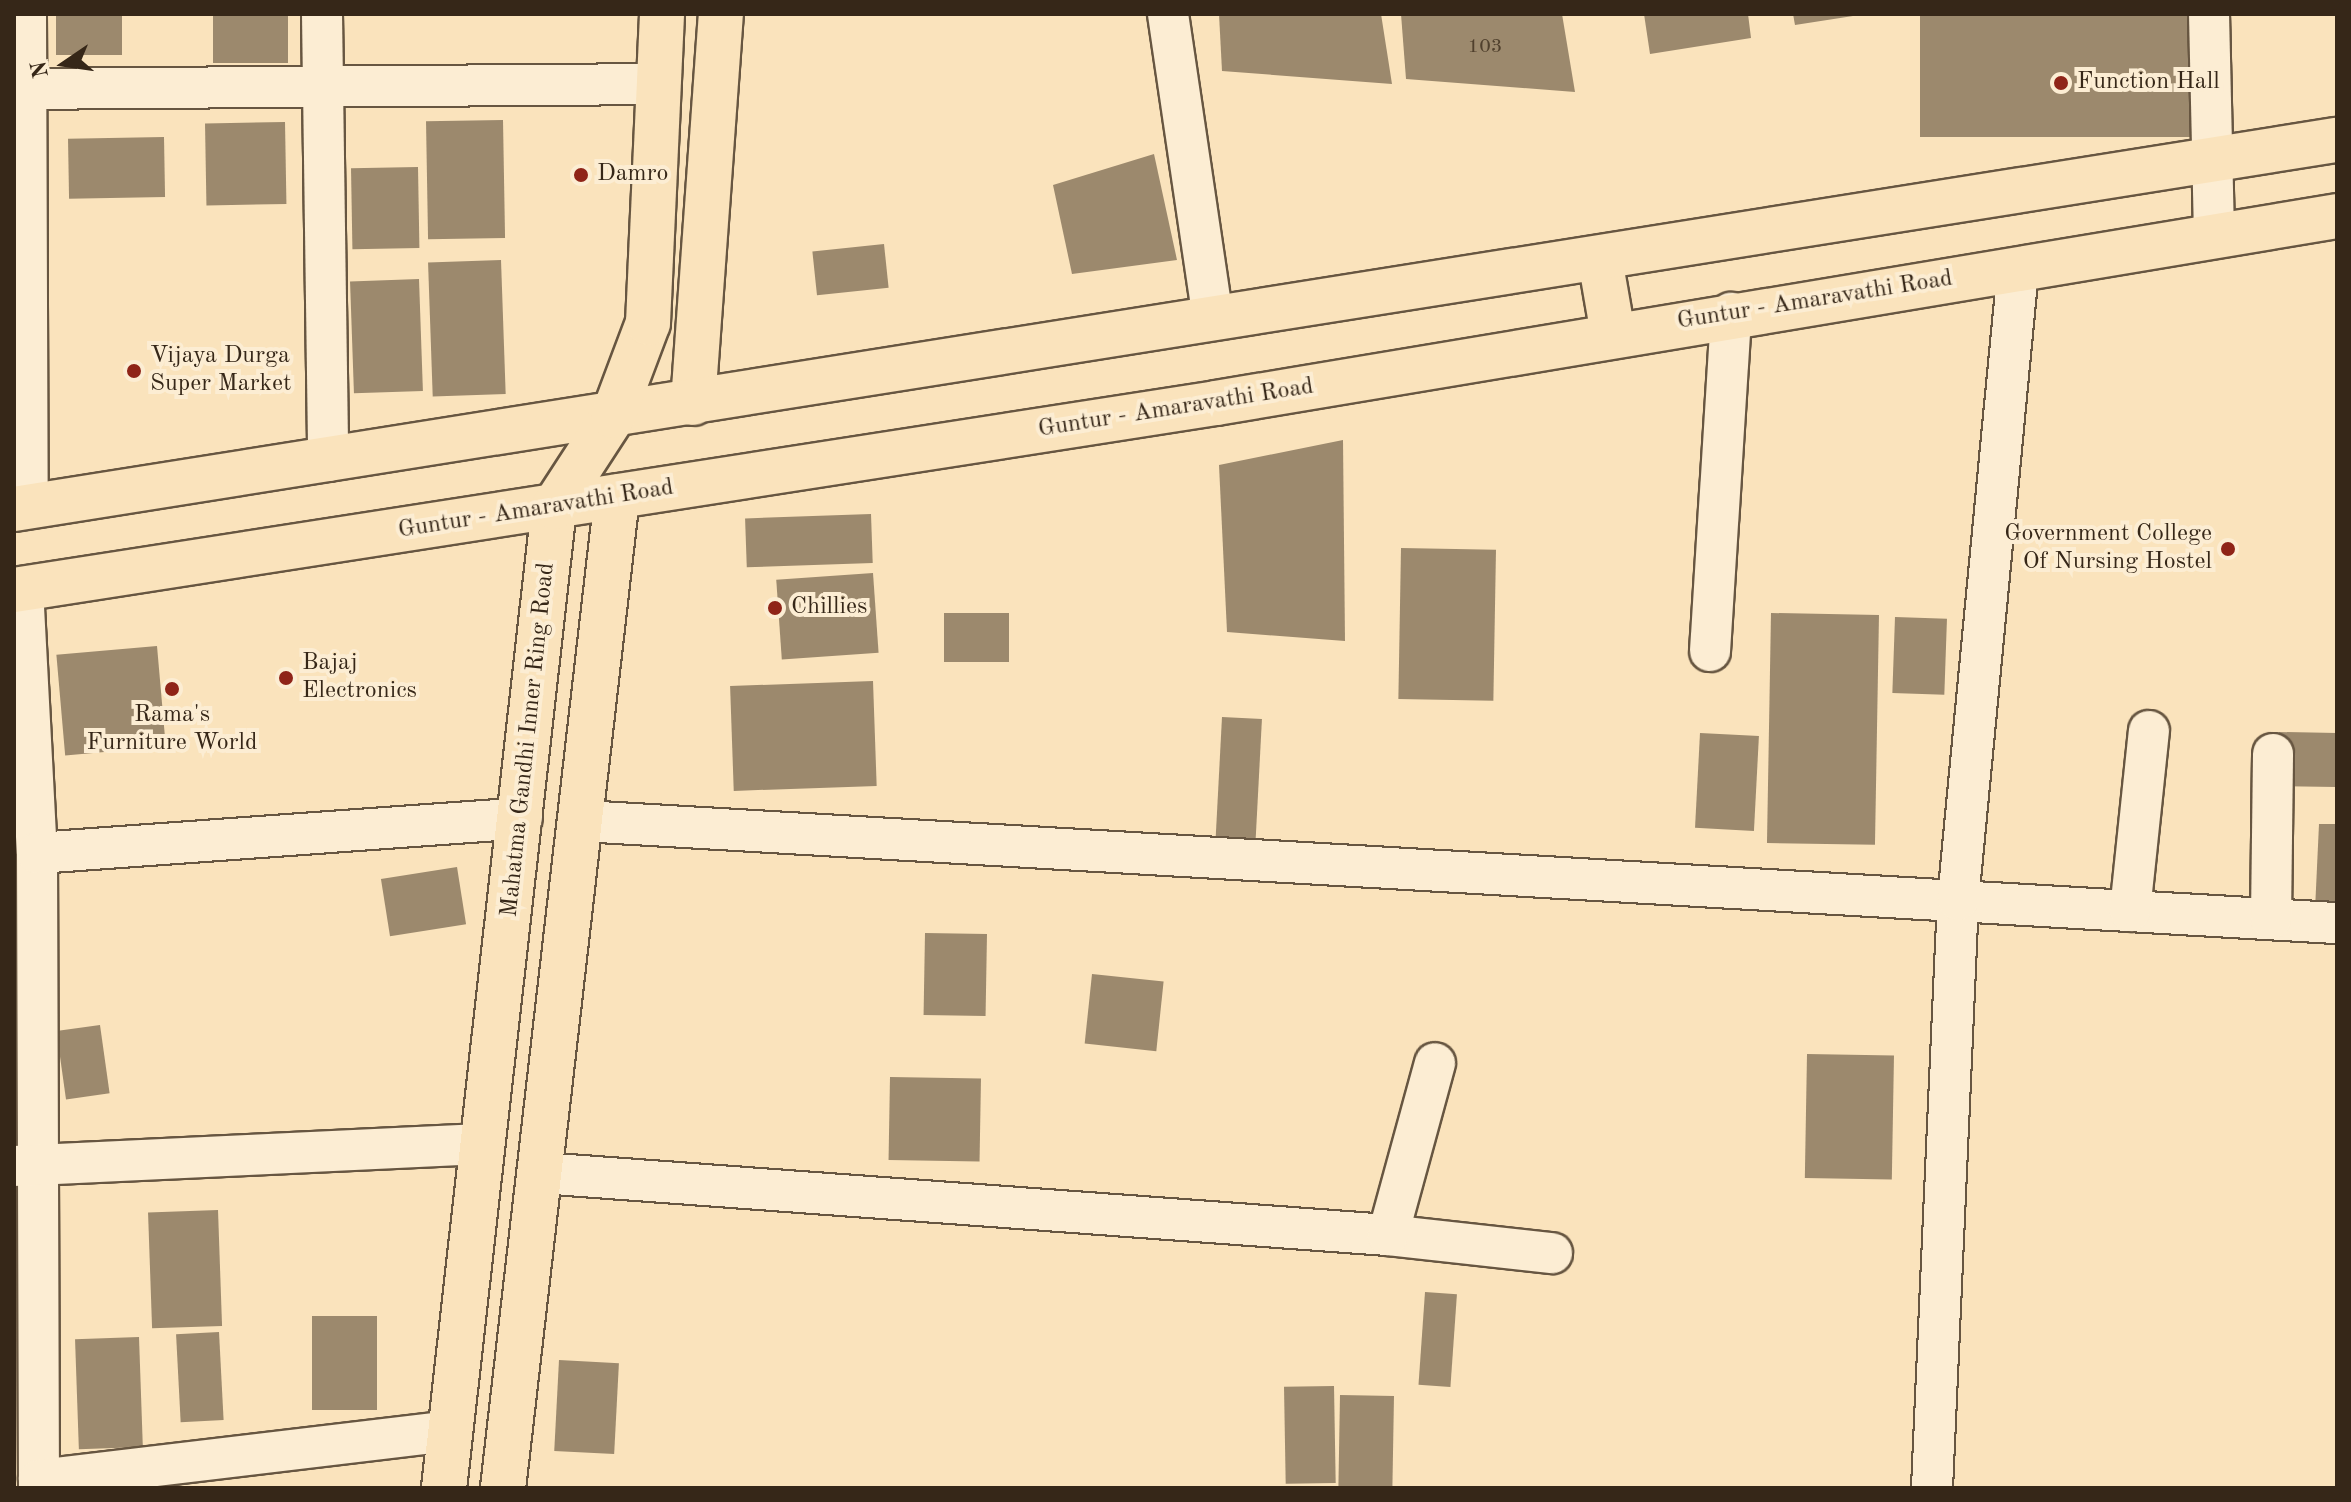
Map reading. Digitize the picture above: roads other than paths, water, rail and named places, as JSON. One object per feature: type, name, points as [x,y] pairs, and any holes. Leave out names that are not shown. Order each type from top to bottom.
[{"type":"main road","name":"Mahatma Gandhi Inner Ring Road","points":[[444,1488],[522,818],[554,507],[613,416],[648,323],[662,14]]},
{"type":"main road","points":[[693,403],[721,14]]},
{"type":"main road","points":[[21,508],[2337,140]]},
{"type":"main road","name":"Guntur - Amaravathi Road","points":[[18,589],[617,497],[2337,216]]},
{"type":"main road","points":[[1600,259],[1613,334]]},
{"type":"main road","points":[[503,1488],[617,497]]},
{"type":"street","points":[[21,508],[21,89],[26,14]]},
{"type":"street","points":[[322,14],[328,461]]},
{"type":"street","points":[[1168,14],[1213,320]]},
{"type":"street","points":[[2209,14],[2214,236]]},
{"type":"street","points":[[21,89],[324,83],[660,84]]},
{"type":"street","points":[[1932,1488],[1958,900],[2018,270]]},
{"type":"street","points":[[1710,651],[1731,313]]},
{"type":"street","points":[[18,589],[37,853],[24,1165],[39,1484],[451,1431]]},
{"type":"street","points":[[2130,911],[2149,731]]},
{"type":"street","points":[[2271,919],[2273,754]]},
{"type":"street","points":[[37,853],[522,818]]},
{"type":"street","points":[[582,821],[2337,923]]},
{"type":"street","points":[[1388,1235],[1435,1063]]},
{"type":"street","points":[[24,1165],[482,1144]]},
{"type":"street","points":[[541,1173],[1388,1235],[1552,1253]]},
{"type":"place","name":"Function Hall","points":[[2061,83]]},
{"type":"place","name":"Damro","points":[[581,175]]},
{"type":"place","name":"Vijaya Durga Super Market","points":[[134,371]]},
{"type":"place","name":"Government College Of Nursing Hostel","points":[[2228,549]]},
{"type":"place","name":"Chillies","points":[[775,608]]},
{"type":"place","name":"Bajaj Electronics","points":[[286,678]]},
{"type":"place","name":"Rama's Furniture World","points":[[172,689]]}]
